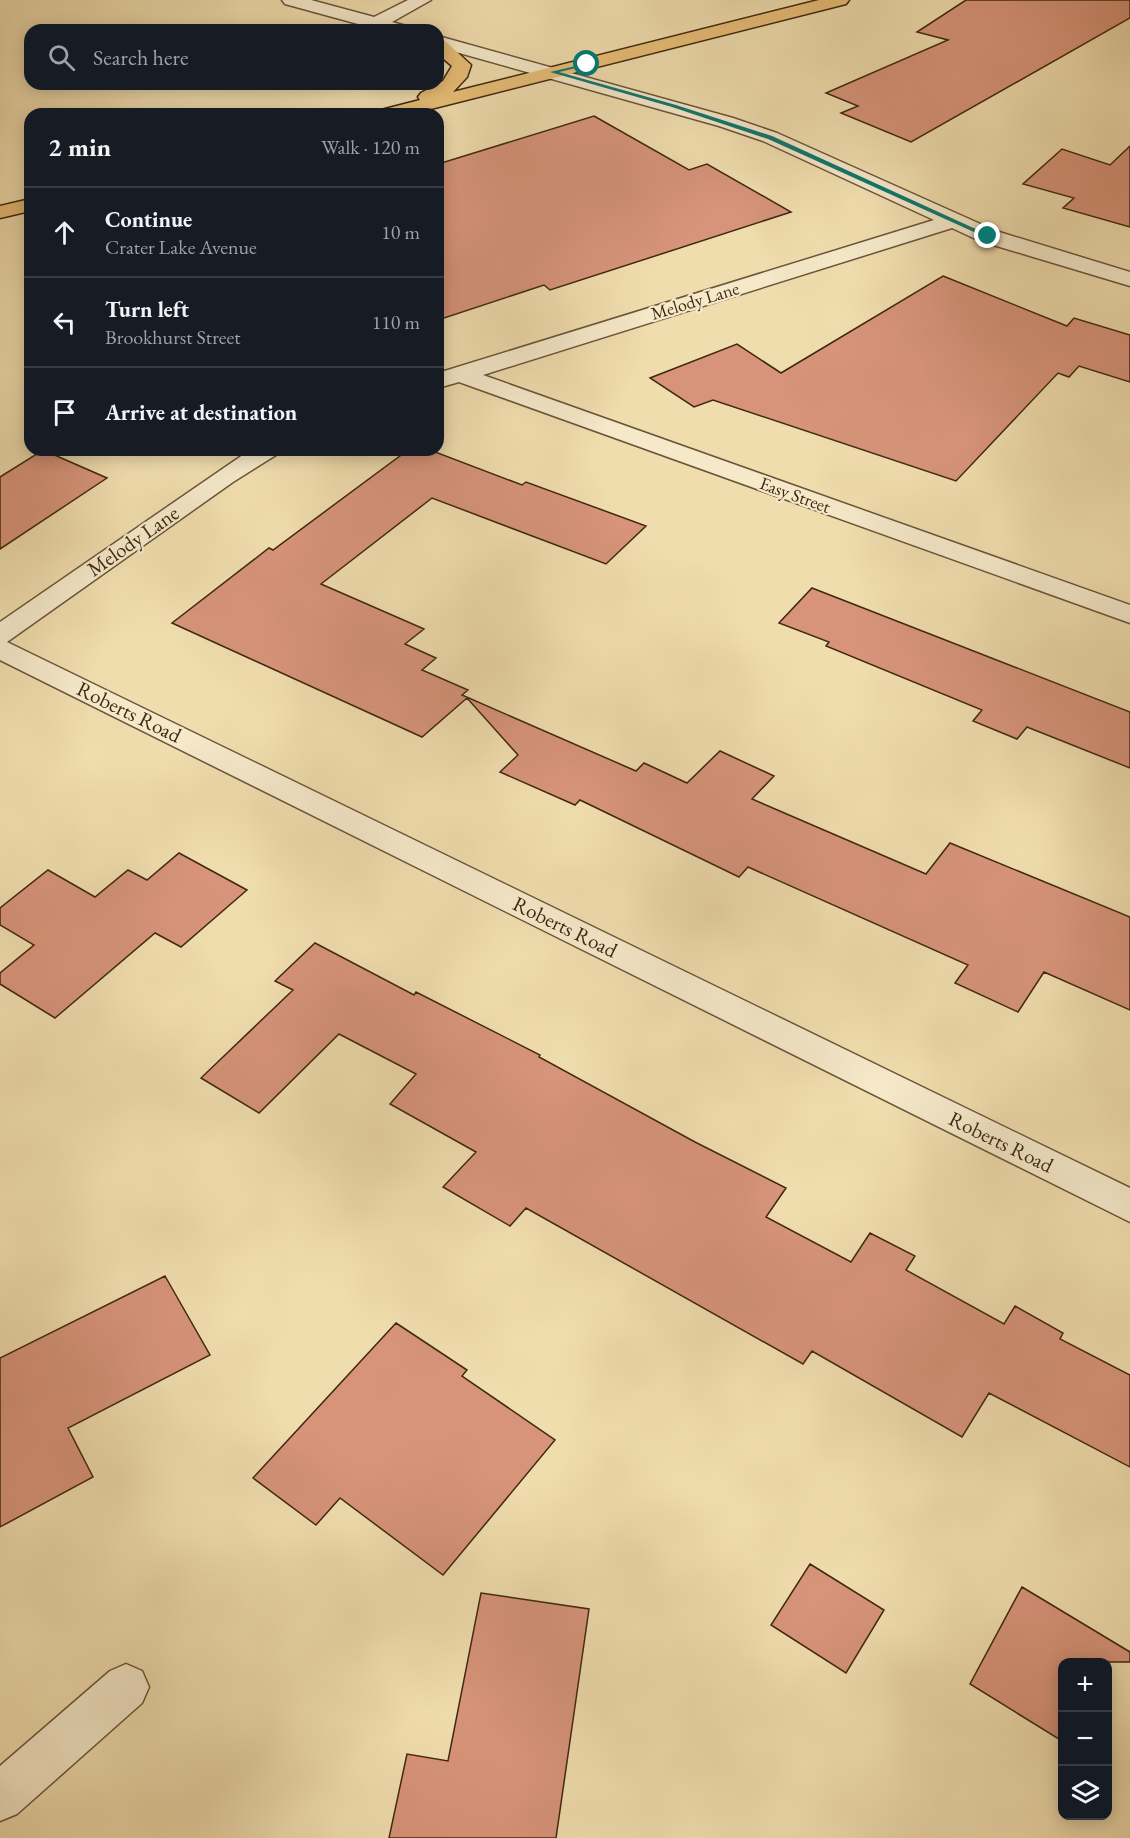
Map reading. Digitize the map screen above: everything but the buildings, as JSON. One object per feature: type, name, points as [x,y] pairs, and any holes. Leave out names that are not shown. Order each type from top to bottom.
[{"type":"main road","points":[[410,108],[840,0]]},
{"type":"main road","points":[[401,108],[445,90],[456,81],[462,65],[444,48]]},
{"type":"main road","points":[[0,212],[24,206]]},
{"type":"street","points":[[291,0],[379,24]]},
{"type":"street","points":[[376,23],[422,0]]},
{"type":"street","points":[[444,44],[674,106],[770,137],[952,221],[1030,251],[1130,279]]},
{"type":"street","name":"Melody Lane","points":[[449,378],[952,221]]},
{"type":"street","name":"Easy Street","points":[[449,378],[1130,615]]},
{"type":"street","name":"Melody Lane","points":[[0,635],[224,477],[257,456]]},
{"type":"street","name":"Roberts Road","points":[[0,649],[1130,1206]]},
{"type":"street","points":[[0,1797],[126,1688]]},
{"type":"route","points":[[587,64],[553,72],[674,106],[770,137],[988,236]]}]
